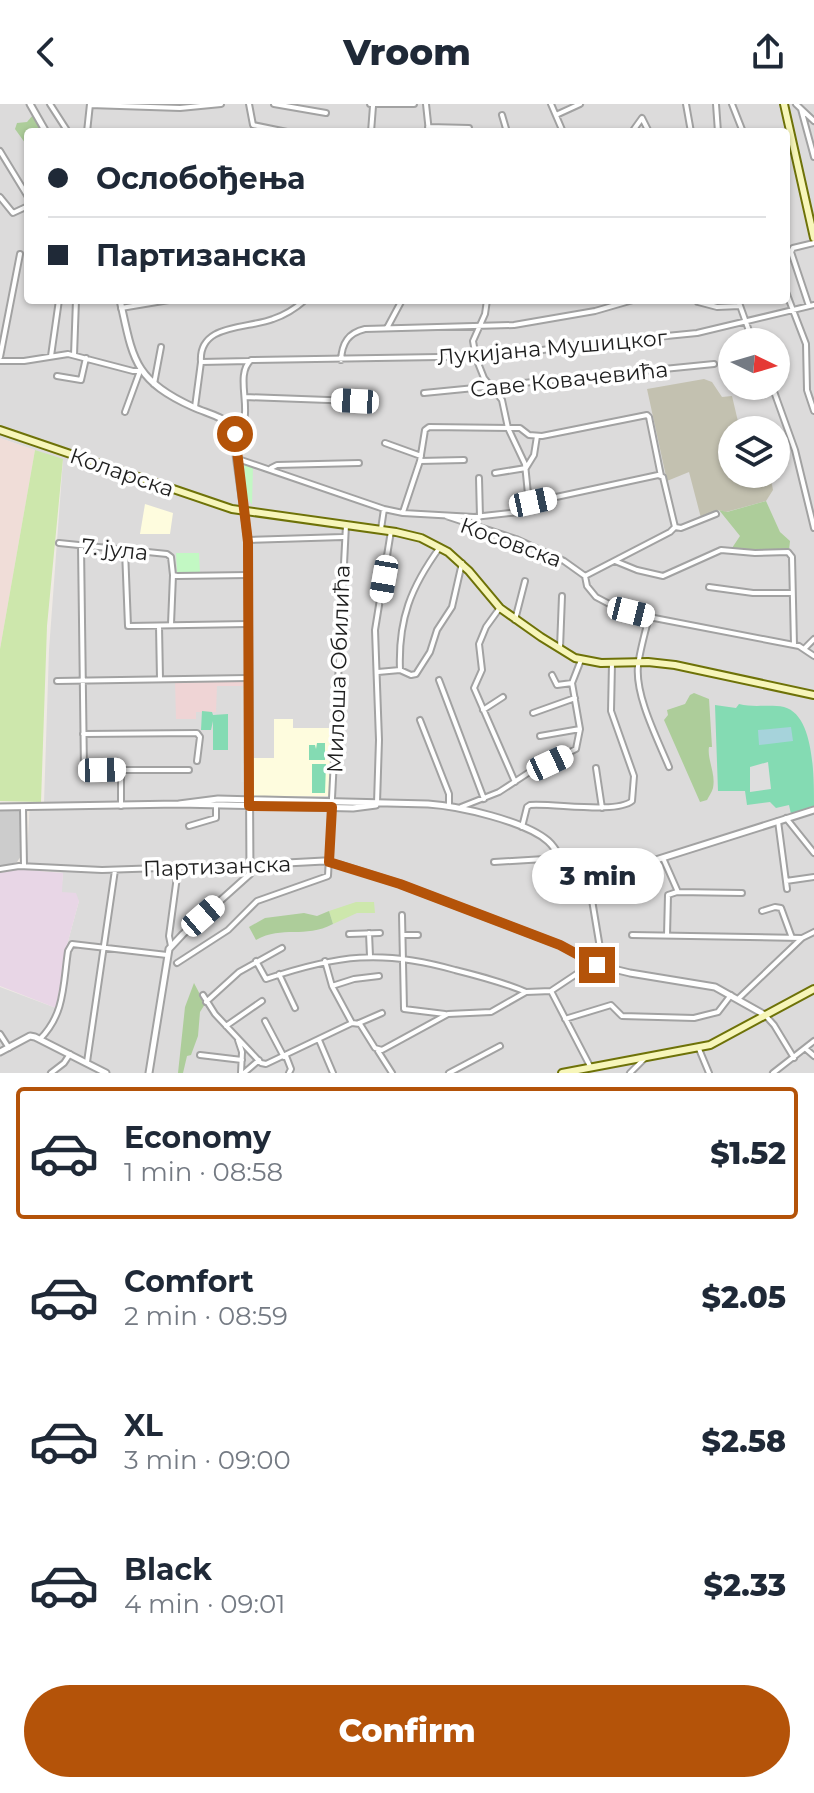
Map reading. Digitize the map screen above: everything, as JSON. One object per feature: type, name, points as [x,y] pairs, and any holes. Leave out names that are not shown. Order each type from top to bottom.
[{"type":"main road","points":[[784,104],[789,128]]},
{"type":"main road","points":[[790,131],[814,240]]},
{"type":"main road","name":"Коларска","points":[[0,430],[245,511],[381,529],[421,538],[462,563],[500,608],[515,620],[581,660],[681,666],[814,695]]},
{"type":"main road","points":[[562,1073],[699,1049],[814,989]]},
{"type":"street","points":[[30,104],[44,128]]},
{"type":"street","points":[[50,104],[65,128]]},
{"type":"street","points":[[87,128],[90,105],[180,108],[221,104]]},
{"type":"street","points":[[249,104],[253,125],[268,128]]},
{"type":"street","points":[[274,104],[326,113]]},
{"type":"street","points":[[371,128],[372,105],[414,104]]},
{"type":"street","points":[[426,104],[429,128]]},
{"type":"street","points":[[551,104],[561,128]]},
{"type":"street","points":[[556,115],[580,104]]},
{"type":"street","points":[[686,104],[690,128]]},
{"type":"street","points":[[716,104],[718,128]]},
{"type":"street","points":[[732,104],[741,128]]},
{"type":"street","points":[[796,104],[814,121]]},
{"type":"street","points":[[801,109],[814,157]]},
{"type":"street","points":[[502,115],[506,128]]},
{"type":"street","points":[[635,128],[642,118],[647,128]]},
{"type":"street","points":[[0,151],[24,190]]},
{"type":"street","points":[[0,197],[13,213],[24,208]]},
{"type":"street","points":[[812,305],[791,252],[793,248],[814,240]]},
{"type":"street","points":[[20,254],[0,359],[24,361],[74,355],[140,371]]},
{"type":"street","points":[[790,301],[806,344],[807,390],[814,411]]},
{"type":"street","points":[[51,356],[58,304]]},
{"type":"street","points":[[74,355],[76,304]]},
{"type":"street","points":[[120,304],[132,354],[140,371],[154,384],[194,408],[226,420],[232,426],[248,540],[251,865],[248,877],[171,946],[167,955],[149,1073]]},
{"type":"street","points":[[121,308],[145,304]]},
{"type":"street","points":[[194,408],[203,344],[213,334],[274,319],[298,304]]},
{"type":"street","points":[[387,328],[400,304]]},
{"type":"street","points":[[486,304],[473,341],[476,358],[484,378],[504,405],[508,428],[526,468],[529,504]]},
{"type":"street","points":[[341,360],[344,343],[353,333],[365,329],[478,327],[533,322],[619,304]]},
{"type":"street","points":[[706,304],[717,307],[734,304]]},
{"type":"street","points":[[739,304],[747,328]]},
{"type":"street","name":"Лукијана Мушицког","points":[[201,362],[476,358],[672,336],[812,305]]},
{"type":"street","points":[[154,384],[161,347]]},
{"type":"street","points":[[57,376],[81,380],[86,358]]},
{"type":"street","points":[[235,434],[244,419],[245,370],[249,361]]},
{"type":"street","name":"Саве Ковачевића","points":[[424,393],[714,364]]},
{"type":"street","points":[[125,412],[140,371]]},
{"type":"street","points":[[245,397],[355,401]]},
{"type":"street","points":[[777,400],[795,450],[814,528]]},
{"type":"street","points":[[403,513],[425,430],[429,427],[522,429],[529,435],[537,436],[647,415],[675,527]]},
{"type":"street","points":[[232,426],[244,419]]},
{"type":"street","points":[[495,473],[526,468],[534,455],[537,436]]},
{"type":"street","points":[[385,443],[420,458],[464,460]]},
{"type":"street","name":"Косовска","points":[[238,459],[384,509],[445,516],[480,517],[520,512],[529,504],[661,476]]},
{"type":"street","points":[[270,469],[277,465],[359,463]]},
{"type":"street","points":[[479,478],[480,517]]},
{"type":"street","points":[[381,529],[384,509]]},
{"type":"street","points":[[585,576],[675,527],[681,528],[716,514]]},
{"type":"street","name":"Косовска","points":[[445,516],[537,547],[570,564],[585,576],[592,592],[607,604],[649,617],[805,648]]},
{"type":"street","name":"Милоша Обилића","points":[[329,862],[346,525]]},
{"type":"street","points":[[376,805],[378,672],[375,630],[391,531]]},
{"type":"street","points":[[248,540],[343,537]]},
{"type":"street","name":"7. јула","points":[[59,543],[169,554],[173,575],[248,575]]},
{"type":"street","points":[[81,546],[84,770],[189,770]]},
{"type":"street","points":[[400,670],[410,596],[440,547]]},
{"type":"street","points":[[125,550],[127,625],[248,624]]},
{"type":"street","points":[[615,561],[663,576],[721,550],[789,553],[792,557],[794,645]]},
{"type":"street","points":[[378,672],[400,670],[414,675],[452,607],[462,563]]},
{"type":"street","points":[[171,625],[173,575]]},
{"type":"street","points":[[515,620],[525,581]]},
{"type":"street","points":[[709,587],[753,593],[792,593]]},
{"type":"street","points":[[560,650],[562,596]]},
{"type":"street","points":[[500,608],[486,627],[479,644],[482,667],[474,688],[515,782]]},
{"type":"street","points":[[649,617],[639,662],[642,694],[669,767]]},
{"type":"street","points":[[159,626],[160,679]]},
{"type":"street","points":[[814,639],[805,648],[814,656]]},
{"type":"street","points":[[459,808],[484,799],[535,769],[573,752],[578,744],[580,729],[572,683],[581,660]]},
{"type":"street","points":[[522,827],[530,805],[602,808],[632,801],[635,785],[629,758],[611,711],[612,663]]},
{"type":"street","points":[[552,675],[557,685],[572,683]]},
{"type":"street","points":[[57,681],[248,678]]},
{"type":"street","points":[[439,680],[484,799],[480,813]]},
{"type":"street","points":[[483,710],[503,697]]},
{"type":"street","points":[[533,713],[575,698]]},
{"type":"street","points":[[420,720],[449,794],[449,806]]},
{"type":"street","points":[[540,736],[580,729]]},
{"type":"street","points":[[83,734],[197,733],[200,737],[197,761]]},
{"type":"street","points":[[596,768],[602,808]]},
{"type":"street","points":[[121,770],[121,806]]},
{"type":"street","points":[[179,804],[213,799],[249,803]]},
{"type":"street","points":[[0,807],[249,803],[449,806],[522,827],[548,841],[573,877],[589,882],[814,810]]},
{"type":"street","points":[[189,826],[216,818],[216,805]]},
{"type":"street","points":[[23,808],[24,866]]},
{"type":"street","points":[[786,818],[814,853]]},
{"type":"street","points":[[778,821],[787,889]]},
{"type":"street","points":[[494,862],[561,858]]},
{"type":"street","points":[[663,858],[678,892]]},
{"type":"street","points":[[177,963],[228,930],[257,901],[328,876],[329,862]]},
{"type":"street","name":"Партизанска","points":[[0,869],[24,866],[115,870],[329,862],[400,884],[560,945],[595,964],[630,973],[710,985],[765,1015]]},
{"type":"street","points":[[171,946],[169,936],[178,868]]},
{"type":"street","points":[[87,1062],[115,870]]},
{"type":"street","points":[[786,881],[814,877]]},
{"type":"street","points":[[256,961],[266,979],[325,961],[370,956],[403,957],[526,992],[551,991],[595,964],[600,955],[589,882]]},
{"type":"street","points":[[667,935],[668,896],[678,892],[742,893]]},
{"type":"street","points":[[762,911],[781,908],[792,938]]},
{"type":"street","points":[[402,915],[404,1009],[448,1014],[496,1011],[526,992]]},
{"type":"street","points":[[738,999],[802,938],[814,932]]},
{"type":"street","points":[[369,933],[370,956]]},
{"type":"street","points":[[349,934],[380,933]]},
{"type":"street","points":[[403,935],[418,935]]},
{"type":"street","points":[[632,935],[802,938]]},
{"type":"street","points":[[40,1039],[59,1013],[70,946],[76,943],[167,955]]},
{"type":"street","points":[[206,1002],[256,961],[282,948]]},
{"type":"street","points":[[325,961],[332,986],[352,1023]]},
{"type":"street","points":[[279,974],[295,1008]]},
{"type":"street","points":[[332,986],[379,976]]},
{"type":"street","points":[[551,991],[591,1068]]},
{"type":"street","points":[[203,995],[226,1026],[266,1064],[352,1023],[382,1013]]},
{"type":"street","points":[[565,1019],[611,1005],[622,1016],[706,1016],[721,1010],[731,995]]},
{"type":"street","points":[[226,1026],[262,1001]]},
{"type":"street","points":[[378,1050],[448,1014]]},
{"type":"street","points":[[765,1015],[794,1058]]},
{"type":"street","points":[[265,1021],[285,1056],[291,1069],[289,1073]]},
{"type":"street","points":[[359,1023],[392,1073]]},
{"type":"street","points":[[0,1034],[9,1048]]},
{"type":"street","points":[[0,1052],[30,1036],[106,1073]]},
{"type":"street","points":[[236,1036],[243,1073]]},
{"type":"street","points":[[319,1040],[333,1073]]},
{"type":"street","points":[[773,1073],[814,1041]]},
{"type":"street","points":[[449,1073],[500,1046]]},
{"type":"street","points":[[699,1049],[709,1073]]},
{"type":"street","points":[[806,1049],[814,1056]]},
{"type":"street","points":[[51,1073],[70,1054]]},
{"type":"street","points":[[200,1055],[242,1060]]},
{"type":"street","points":[[630,1073],[644,1059]]},
{"type":"street","points":[[243,1073],[259,1060]]},
{"type":"shaded area","points":[[0,104],[814,104],[814,1073],[0,1073],[0,987],[56,1008],[67,945],[79,901],[61,893],[63,873],[26,869],[30,803],[44,803],[49,650],[63,460],[0,438]]},
{"type":"shaded area","points":[[704,379],[712,382],[718,391],[718,400],[733,400],[737,416],[718,416],[718,488],[773,488],[766,501],[726,512],[719,510],[701,518],[689,472],[667,481],[647,389]]},
{"type":"shaded area","points":[[0,438],[35,450],[0,649]]},
{"type":"shaded area","points":[[145,504],[173,513],[170,534],[140,534]]},
{"type":"shaded area","points":[[243,679],[243,686],[217,686],[216,712],[196,712],[196,719],[176,719],[175,680]]},
{"type":"shaded area","points":[[246,686],[246,782],[241,782],[241,690]]},
{"type":"shaded area","points":[[274,719],[293,719],[293,728],[332,728],[329,796],[254,797],[253,758],[274,758]]},
{"type":"shaded area","points":[[768,762],[771,789],[750,792],[750,767]]},
{"type":"shaded area","points":[[0,811],[20,811],[21,856],[17,862],[0,867]]},
{"type":"shaded area","points":[[17,869],[63,873],[62,892],[76,893],[79,901],[67,945],[56,1008],[0,986],[0,873]]},
{"type":"green space","points":[[33,115],[40,128],[24,128],[24,141],[15,129],[17,123],[27,122]]},
{"type":"green space","points":[[35,450],[63,459],[47,626],[41,802],[0,801],[0,649]]},
{"type":"green space","points":[[244,464],[253,466],[252,505],[247,498]]},
{"type":"green space","points":[[766,501],[780,532],[790,541],[789,550],[732,548],[740,536],[719,510],[727,512]]},
{"type":"green space","points":[[176,553],[199,553],[200,573],[177,573]]},
{"type":"green space","points":[[694,693],[709,699],[712,747],[709,747],[709,752],[713,788],[707,800],[700,802],[664,720],[667,710],[685,704]]},
{"type":"green space","points":[[739,704],[784,707],[794,712],[801,721],[810,748],[814,806],[791,814],[789,805],[776,808],[770,802],[747,805],[745,791],[718,791],[715,705],[736,708]]},
{"type":"green space","points":[[202,711],[212,712],[213,715],[228,714],[228,750],[213,750],[213,721],[211,730],[201,730]]},
{"type":"green space","points":[[317,743],[325,743],[325,760],[309,760],[309,745],[315,745],[316,749]]},
{"type":"green space","points":[[312,764],[326,764],[325,793],[312,793]]},
{"type":"green space","points":[[356,902],[374,902],[375,913],[357,913],[333,924],[329,911]]},
{"type":"green space","points":[[329,911],[333,924],[313,931],[275,933],[256,940],[249,927],[265,918],[304,913],[317,916]]},
{"type":"green space","points":[[194,983],[205,1004],[200,1012],[198,1036],[191,1055],[187,1056],[183,1073],[178,1073],[185,1007]]},
{"type":"water","points":[[791,727],[793,741],[759,745],[758,730]]},
{"type":"route","points":[[235,434],[248,542],[249,806],[332,807],[329,862],[400,884],[560,945],[597,965]]}]
